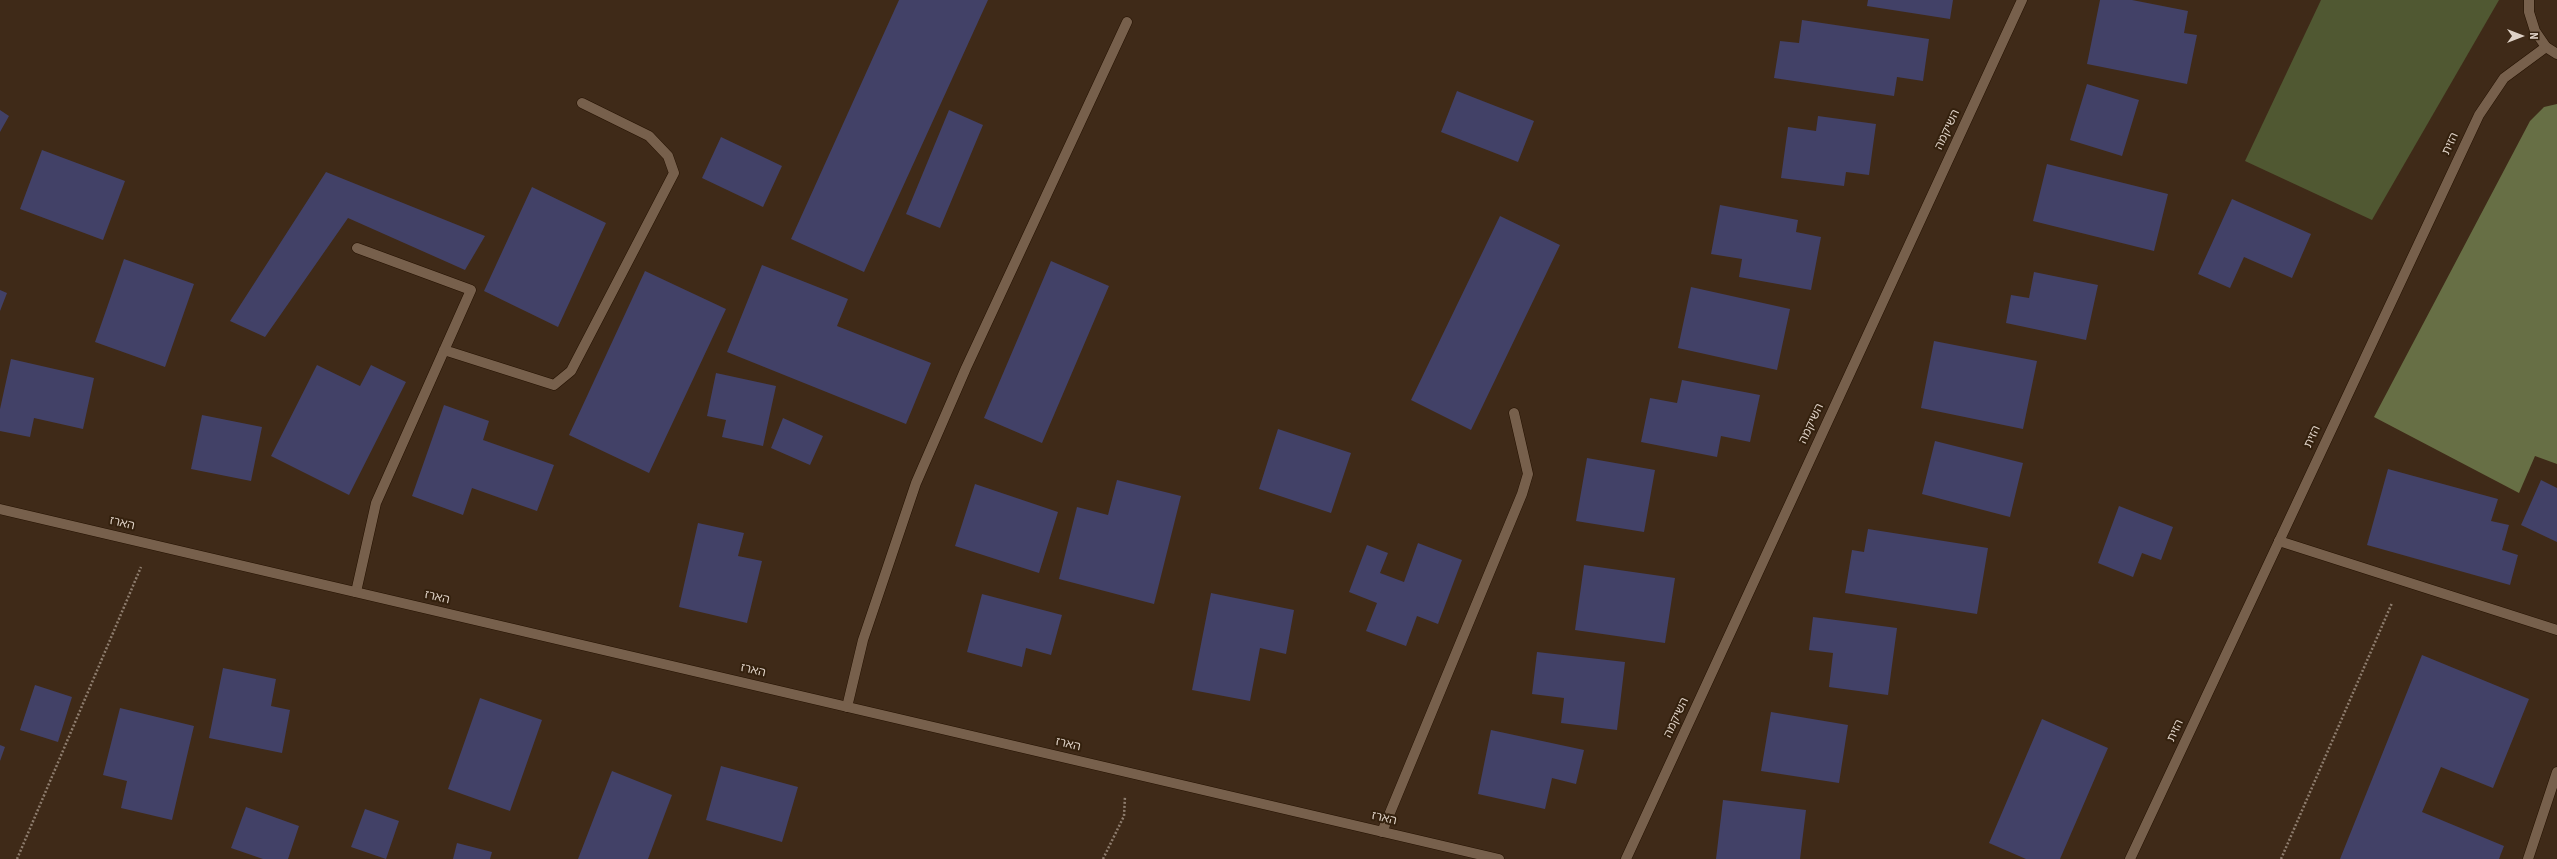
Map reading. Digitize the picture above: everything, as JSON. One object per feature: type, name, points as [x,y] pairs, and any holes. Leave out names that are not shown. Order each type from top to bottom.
[{"type":"street","name":"השיקמה","points":[[1626,859],[2022,0]]},
{"type":"street","points":[[2529,0],[2529,12],[2535,31],[2546,47],[2557,54]]},
{"type":"street","points":[[847,707],[863,640],[916,483],[966,368],[1127,22]]},
{"type":"street","name":"הזית","points":[[2130,859],[2479,114],[2504,78],[2546,47]]},
{"type":"street","points":[[444,350],[554,385],[571,371],[674,173],[668,156],[649,136],[582,103]]},
{"type":"street","points":[[356,592],[376,503],[471,290],[357,248]]},
{"type":"street","points":[[1382,832],[1522,494],[1528,474],[1514,413]]},
{"type":"street","name":"הארז","points":[[0,509],[1499,859]]},
{"type":"street","points":[[2279,541],[2557,630]]},
{"type":"street","points":[[2528,859],[2557,772]]},
{"type":"path","points":[[17,859],[151,545]]},
{"type":"path","points":[[2281,859],[2402,580]]},
{"type":"path","points":[[1103,859],[1124,816],[1125,772]]},
{"type":"green space","points":[[2321,0],[2499,0],[2372,220],[2245,161]]},
{"type":"green space","points":[[2557,104],[2557,464],[2535,456],[2519,493],[2374,417],[2530,121],[2544,107]]},
{"type":"building","points":[[899,0],[988,0],[864,272],[791,239]]},
{"type":"building","points":[[1868,0],[1953,0],[1950,19],[1867,6]]},
{"type":"building","points":[[2100,0],[2132,0],[2188,11],[2184,33],[2197,35],[2187,84],[2087,64]]},
{"type":"building","points":[[1802,20],[1929,39],[1923,81],[1897,77],[1894,96],[1774,78],[1780,41],[1799,43]]},
{"type":"building","points":[[2087,84],[2139,100],[2122,156],[2070,140]]},
{"type":"building","points":[[1457,91],[1534,121],[1518,162],[1441,132]]},
{"type":"building","points":[[0,110],[9,116],[0,132]]},
{"type":"building","points":[[949,110],[983,125],[940,228],[906,214]]},
{"type":"building","points":[[1818,116],[1876,124],[1869,175],[1846,172],[1844,186],[1781,178],[1788,127],[1816,131]]},
{"type":"building","points":[[721,137],[782,166],[763,207],[702,178]]},
{"type":"building","points":[[42,150],[125,181],[103,240],[20,209]]},
{"type":"building","points":[[2047,164],[2168,194],[2154,251],[2033,221]]},
{"type":"building","points":[[326,172],[485,236],[465,270],[348,218],[265,337],[230,321]]},
{"type":"building","points":[[532,187],[606,223],[558,327],[484,291]]},
{"type":"building","points":[[2232,199],[2311,234],[2292,278],[2244,257],[2230,288],[2198,274]]},
{"type":"building","points":[[1720,205],[1798,220],[1796,232],[1821,237],[1811,290],[1739,277],[1742,259],[1711,254]]},
{"type":"building","points":[[1500,216],[1560,245],[1471,430],[1411,400]]},
{"type":"building","points":[[124,259],[194,284],[165,367],[95,342]]},
{"type":"building","points":[[1051,261],[1109,286],[1042,443],[984,418]]},
{"type":"building","points":[[762,265],[848,299],[837,326],[931,363],[906,424],[727,352]]},
{"type":"building","points":[[645,271],[726,309],[649,473],[569,435]]},
{"type":"building","points":[[2034,272],[2098,285],[2086,340],[2006,323],[2011,295],[2029,298]]},
{"type":"building","points":[[1691,287],[1790,309],[1777,370],[1678,348]]},
{"type":"building","points":[[0,290],[7,293],[0,311]]},
{"type":"building","points":[[1934,341],[2037,361],[2023,429],[1921,408]]},
{"type":"building","points":[[11,359],[94,378],[83,429],[34,418],[30,437],[0,431],[0,409]]},
{"type":"building","points":[[317,365],[360,386],[371,365],[406,382],[349,495],[271,456]]},
{"type":"building","points":[[716,373],[776,386],[763,446],[722,437],[726,420],[707,416]]},
{"type":"building","points":[[1682,380],[1760,395],[1750,442],[1721,436],[1717,457],[1641,442],[1650,398],[1677,403]]},
{"type":"building","points":[[444,405],[489,421],[483,440],[554,465],[537,511],[472,488],[463,515],[412,496]]},
{"type":"building","points":[[202,415],[262,427],[251,481],[191,469]]},
{"type":"building","points":[[783,418],[823,436],[810,465],[771,448]]},
{"type":"building","points":[[1278,429],[1351,453],[1331,513],[1259,489]]},
{"type":"building","points":[[1935,441],[2023,463],[2010,517],[1922,494]]},
{"type":"building","points":[[1587,458],[1655,470],[1644,532],[1576,521]]},
{"type":"building","points":[[2388,469],[2498,499],[2491,521],[2509,525],[2502,550],[2518,555],[2510,585],[2367,545]]},
{"type":"building","points":[[1117,480],[1181,496],[1154,604],[1059,579],[1077,507],[1108,515]]},
{"type":"building","points":[[2541,480],[2557,488],[2557,542],[2521,525]]},
{"type":"building","points":[[975,484],[1058,512],[1039,573],[955,546]]},
{"type":"building","points":[[2119,506],[2173,527],[2161,560],[2142,553],[2133,577],[2098,563]]},
{"type":"building","points":[[698,523],[744,533],[738,556],[762,561],[747,623],[679,607]]},
{"type":"building","points":[[1868,529],[1988,548],[1977,614],[1845,593],[1852,550],[1864,552]]},
{"type":"building","points":[[1418,543],[1462,560],[1438,624],[1417,616],[1406,646],[1366,631],[1377,603],[1349,592],[1367,545],[1388,553],[1380,573],[1404,582]]},
{"type":"building","points":[[1584,565],[1675,578],[1665,643],[1575,630]]},
{"type":"building","points":[[1211,593],[1294,610],[1286,654],[1260,648],[1250,701],[1192,690]]},
{"type":"building","points":[[982,594],[1062,615],[1051,655],[1026,648],[1022,667],[967,652]]},
{"type":"building","points":[[1813,617],[1897,628],[1888,695],[1829,687],[1833,653],[1809,650]]},
{"type":"building","points":[[1537,652],[1625,662],[1617,730],[1561,723],[1564,698],[1532,694]]},
{"type":"building","points":[[2422,655],[2529,699],[2493,788],[2441,767],[2422,812],[2504,846],[2499,859],[2340,859]]},
{"type":"building","points":[[223,668],[276,679],[271,706],[290,710],[282,753],[209,738]]},
{"type":"building","points":[[35,685],[72,697],[58,742],[20,730]]},
{"type":"building","points":[[480,698],[542,720],[510,811],[448,789]]},
{"type":"building","points":[[120,708],[194,726],[172,820],[121,808],[127,781],[103,775]]},
{"type":"building","points":[[1771,712],[1848,725],[1839,783],[1761,771]]},
{"type":"building","points":[[2042,719],[2108,748],[2060,859],[2026,859],[1989,843]]},
{"type":"building","points":[[1491,730],[1584,750],[1576,784],[1552,778],[1545,809],[1478,794]]},
{"type":"building","points":[[0,745],[5,747],[0,761]]},
{"type":"building","points":[[721,766],[798,787],[782,842],[706,820]]},
{"type":"building","points":[[612,771],[672,795],[648,859],[578,859]]},
{"type":"building","points":[[1723,800],[1806,810],[1800,859],[1716,859]]},
{"type":"building","points":[[246,807],[299,826],[288,859],[263,859],[231,848]]},
{"type":"building","points":[[365,809],[399,821],[386,859],[351,847]]},
{"type":"building","points":[[457,843],[492,852],[490,859],[453,859]]}]
